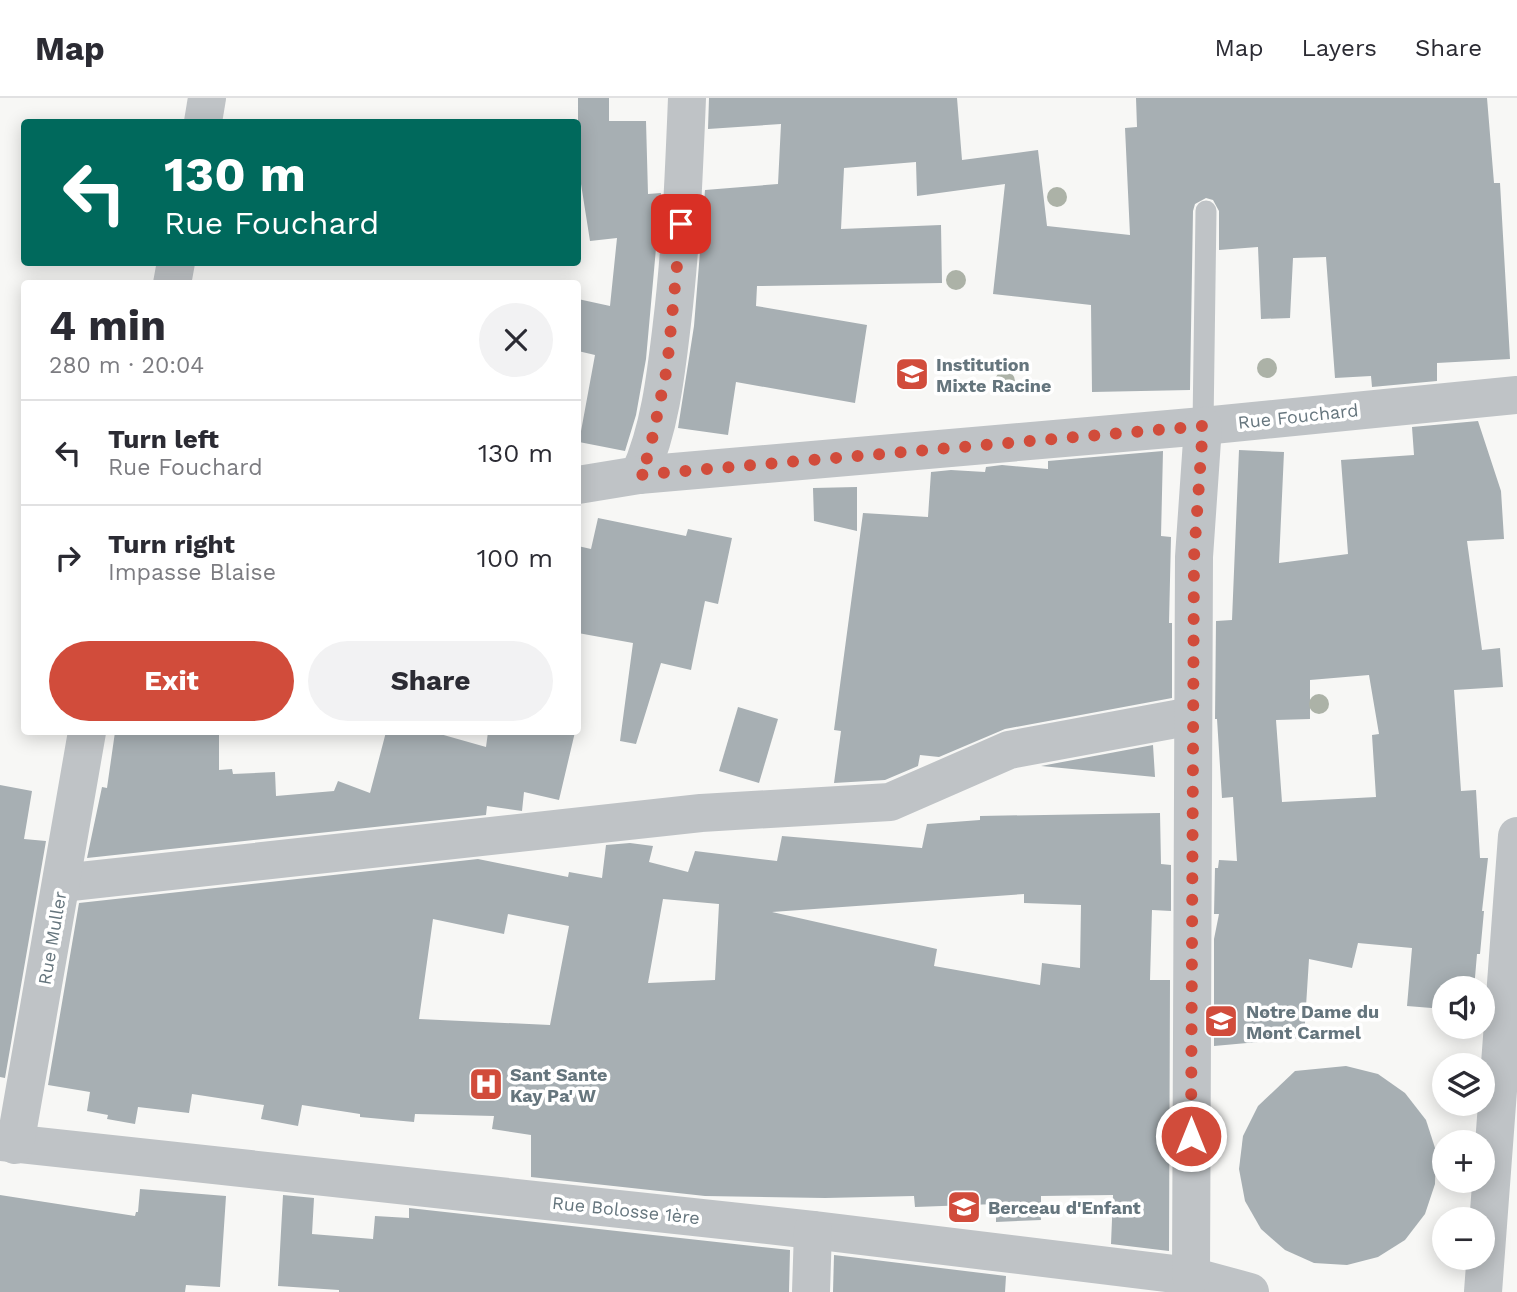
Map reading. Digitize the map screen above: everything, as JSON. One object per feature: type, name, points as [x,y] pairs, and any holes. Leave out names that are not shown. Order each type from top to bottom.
[{"type":"street","points":[[204,119],[207,98]]},
{"type":"street","points":[[639,475],[649,454],[667,368],[680,250],[687,98]]},
{"type":"street","name":"Rue Fouchard","points":[[581,485],[639,475],[1203,426],[1517,395]]},
{"type":"street","points":[[1191,1276],[1194,557],[1203,426]]},
{"type":"street","points":[[62,883],[701,813],[890,802],[1009,750],[1192,716]]},
{"type":"street","name":"Rue Muller","points":[[7,1143],[62,883],[87,735]]},
{"type":"street","points":[[1483,1292],[1512,963],[1517,836]]},
{"type":"street","name":"Rue Bolosse 1ère","points":[[7,1143],[813,1230],[1191,1276],[1250,1292]]},
{"type":"street","points":[[811,1292],[813,1230]]},
{"type":"lane","points":[[1203,426],[1206,211]]},
{"type":"building","points":[[578,98],[609,98],[609,121],[646,121],[648,194],[661,193],[646,359],[636,415],[625,451],[581,442],[595,355],[581,352],[581,300],[610,306],[617,238],[590,241],[581,184],[581,119],[578,119]]},
{"type":"building","points":[[709,98],[957,98],[962,160],[1038,150],[1047,226],[1130,235],[1125,128],[1137,127],[1136,98],[1487,98],[1494,183],[1500,183],[1510,359],[1437,363],[1437,381],[1372,387],[1371,376],[1335,378],[1326,257],[1293,258],[1290,318],[1261,319],[1258,247],[1219,250],[1219,211],[1213,200],[1206,198],[1195,204],[1193,211],[1190,390],[1092,392],[1091,305],[993,294],[1005,184],[917,196],[916,162],[844,168],[841,229],[941,225],[942,283],[757,286],[756,306],[867,325],[855,403],[736,382],[728,435],[678,428],[694,326],[705,190],[778,184],[781,124],[708,129]]},
{"type":"building","points":[[1478,421],[1501,491],[1504,539],[1467,541],[1482,650],[1500,648],[1503,687],[1454,690],[1461,791],[1476,790],[1480,858],[1488,858],[1480,954],[1477,954],[1475,976],[1432,976],[1432,1008],[1407,1006],[1412,948],[1358,943],[1352,968],[1309,959],[1304,1038],[1214,1046],[1214,939],[1219,914],[1214,914],[1215,868],[1218,868],[1219,860],[1237,861],[1233,797],[1222,798],[1215,719],[1216,621],[1232,620],[1239,450],[1284,452],[1279,563],[1348,554],[1341,460],[1414,455],[1412,427]],"holes":[[[1369,675],[1379,734],[1372,735],[1376,797],[1282,802],[1276,720],[1310,719],[1310,680]]]},
{"type":"building","points":[[1163,451],[1161,536],[1171,537],[1169,623],[1172,623],[1172,698],[1005,729],[939,757],[920,755],[918,766],[885,780],[834,783],[841,731],[834,730],[863,513],[928,517],[931,472],[985,472],[986,467],[1002,465],[1048,469],[1048,461]]},
{"type":"building","points":[[857,487],[857,531],[814,521],[813,488]]},
{"type":"building","points":[[598,518],[686,536],[688,529],[732,538],[718,604],[705,601],[691,670],[661,663],[636,744],[620,741],[633,643],[581,634],[581,547],[591,549]]},
{"type":"building","points":[[738,707],[778,719],[759,783],[719,771]]},
{"type":"building","points":[[115,735],[219,735],[219,770],[232,769],[233,774],[275,772],[276,796],[334,791],[338,781],[370,793],[385,735],[444,735],[486,747],[488,735],[574,735],[559,800],[524,792],[522,811],[487,806],[486,815],[87,858],[102,787],[107,788]]},
{"type":"building","points":[[1153,745],[1155,777],[1041,766]]},
{"type":"building","points":[[0,785],[32,791],[24,839],[46,841],[5,1078],[0,1077]]},
{"type":"building","points":[[1160,813],[1161,864],[1171,865],[1171,911],[1152,910],[1150,980],[1170,980],[1169,1251],[1111,1244],[1113,1195],[1041,1196],[1041,1220],[996,1222],[996,1204],[915,1207],[914,1196],[705,1196],[531,1177],[531,1135],[492,1129],[494,1116],[415,1114],[414,1122],[360,1117],[360,1114],[302,1105],[298,1126],[261,1119],[264,1105],[192,1094],[189,1113],[138,1107],[135,1124],[107,1119],[108,1115],[87,1111],[90,1092],[48,1085],[79,903],[478,859],[568,877],[569,872],[602,878],[606,845],[630,843],[653,846],[649,862],[688,872],[695,851],[777,861],[782,836],[922,848],[927,824],[980,820],[980,816]],"holes":[[[1024,894],[1024,903],[1081,905],[1080,968],[1042,963],[1040,985],[934,966],[937,949],[772,912]],[[663,899],[719,904],[715,980],[648,983]],[[508,914],[569,926],[550,1025],[419,1019],[433,919],[504,934]]]},
{"type":"building","points":[[1346,1066],[1378,1074],[1405,1093],[1426,1120],[1432,1139],[1432,1193],[1425,1214],[1405,1240],[1378,1257],[1347,1265],[1314,1263],[1285,1250],[1261,1229],[1245,1201],[1239,1169],[1243,1136],[1258,1106],[1295,1071]]},
{"type":"building","points":[[140,1189],[226,1196],[220,1287],[186,1285],[185,1292],[0,1292],[0,1195],[135,1216],[138,1212]]},
{"type":"building","points":[[283,1195],[314,1198],[312,1234],[373,1239],[375,1216],[409,1218],[409,1208],[790,1250],[789,1292],[339,1292],[278,1286]]},
{"type":"building","points":[[834,1255],[1006,1276],[1005,1292],[833,1292]]},
{"type":"place","name":"Institution Mixte Racine","points":[[912,374]]},
{"type":"place","name":"Notre Dame du Mont Carmel","points":[[1221,1021]]},
{"type":"place","name":"Sant Sante Kay Pa' W","points":[[486,1084]]},
{"type":"place","name":"Berceau d'Enfant","points":[[964,1207]]},
{"type":"route","points":[[681,224],[667,368],[649,454],[639,475],[1203,426],[1194,557],[1191,1136]]}]
